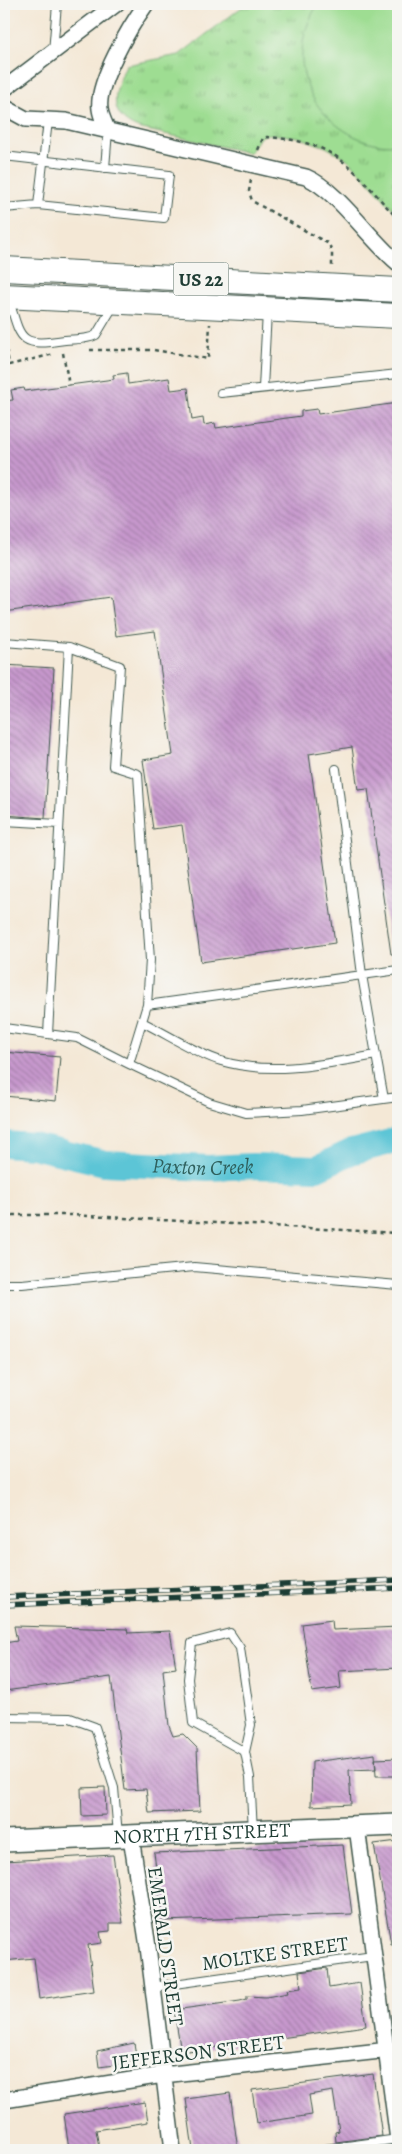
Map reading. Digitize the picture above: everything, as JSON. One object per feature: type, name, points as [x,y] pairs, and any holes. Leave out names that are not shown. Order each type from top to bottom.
[{"type":"highway","name":"US 22","points":[[4,269],[398,290]]},
{"type":"highway","name":"US 22","points":[[6,296],[398,316]]},
{"type":"main road","name":"NORTH 7TH STREET","points":[[4,1841],[398,1825]]},
{"type":"street","points":[[4,89],[116,4]]},
{"type":"street","points":[[108,131],[100,108],[104,85],[126,35],[146,4]]},
{"type":"street","points":[[4,107],[26,119],[66,121],[297,174],[315,180],[398,263]]},
{"type":"street","points":[[356,1827],[373,1956],[392,2050],[398,2139]]},
{"type":"street","name":"EMERALD STREET","points":[[124,1837],[153,1987],[173,2150]]},
{"type":"street","name":"JEFFERSON STREET","points":[[4,2100],[163,2075],[392,2050]]},
{"type":"lane","points":[[52,53],[57,4]]},
{"type":"lane","points":[[38,205],[48,121]]},
{"type":"lane","points":[[105,168],[108,131]]},
{"type":"lane","points":[[4,156],[169,175],[164,218],[38,205],[4,208]]},
{"type":"lane","points":[[6,296],[20,334],[29,341],[43,344],[96,335],[116,302]]},
{"type":"lane","points":[[263,388],[267,309]]},
{"type":"lane","points":[[221,393],[398,374]]},
{"type":"lane","points":[[4,642],[69,647],[120,666],[113,766],[138,774],[150,960],[147,1005],[129,1064]]},
{"type":"lane","points":[[48,1034],[69,647]]},
{"type":"lane","points":[[336,769],[362,975],[384,1099]]},
{"type":"lane","points":[[4,821],[59,824]]},
{"type":"lane","points":[[147,1005],[398,970]]},
{"type":"lane","points":[[142,1022],[219,1061],[254,1068],[303,1068],[376,1055]]},
{"type":"lane","points":[[4,1028],[77,1038],[209,1102],[246,1114],[302,1110],[398,1097]]},
{"type":"lane","points":[[4,1284],[22,1284],[194,1267],[398,1285]]},
{"type":"lane","points":[[245,1752],[193,1723],[188,1679],[192,1643],[230,1633],[240,1648],[251,1725],[245,1752],[250,1777],[253,1832]]},
{"type":"lane","points":[[4,1717],[70,1718],[95,1728],[114,1788],[124,1837]]},
{"type":"lane","name":"MOLTKE STREET","points":[[153,1987],[373,1956]]},
{"type":"lane","points":[[318,2150],[398,2139]]},
{"type":"path","points":[[256,156],[261,142],[267,137],[297,140],[322,148],[347,163],[398,219]]},
{"type":"path","points":[[252,174],[249,191],[252,201],[329,244],[332,252],[332,268]]},
{"type":"path","points":[[87,350],[154,350],[208,359],[210,317]]},
{"type":"path","points":[[4,333],[9,365],[71,352]]},
{"type":"path","points":[[63,353],[69,385]]},
{"type":"path","points":[[4,1215],[70,1215],[398,1234]]},
{"type":"green space","points":[[246,4],[398,4],[398,215],[347,159],[326,147],[298,137],[268,134],[260,137],[250,153],[138,128],[128,123],[121,116],[115,101],[116,92],[126,65],[179,55]]},
{"type":"green space","points":[[318,4],[398,4],[398,144],[376,143],[354,136],[336,125],[322,111],[312,95],[305,78],[302,60],[303,42]]},
{"type":"building","points":[[127,373],[128,384],[169,378],[171,390],[188,388],[192,420],[203,418],[204,425],[215,423],[216,428],[301,416],[301,411],[317,409],[318,414],[398,403],[398,954],[391,954],[368,789],[358,790],[352,747],[309,754],[335,943],[201,962],[182,825],[153,829],[143,760],[173,755],[155,631],[116,636],[111,597],[4,612],[4,401],[13,400],[11,390],[24,388],[25,391],[114,379],[113,375]]},
{"type":"building","points":[[4,665],[54,668],[45,818],[4,815]]},
{"type":"building","points":[[4,1052],[60,1057],[56,1101],[4,1096]]},
{"type":"building","points":[[332,1620],[333,1630],[398,1627],[398,1668],[339,1671],[341,1688],[312,1692],[302,1624]]},
{"type":"building","points":[[14,1626],[127,1629],[128,1633],[170,1631],[176,1668],[163,1670],[169,1726],[173,1736],[183,1734],[197,1748],[200,1811],[149,1813],[146,1789],[125,1790],[111,1677],[4,1691],[4,1643],[17,1641]]},
{"type":"building","points":[[375,1754],[376,1769],[349,1770],[351,1804],[311,1806],[312,1762]]},
{"type":"building","points":[[398,1758],[398,1776],[376,1776],[375,1759]]},
{"type":"building","points":[[105,1787],[106,1815],[82,1816],[81,1788]]},
{"type":"building","points":[[398,1841],[398,1943],[391,1944],[374,1844]]},
{"type":"building","points":[[343,1845],[352,1914],[163,1921],[154,1853]]},
{"type":"building","points":[[113,1855],[123,1923],[110,1923],[110,1931],[100,1932],[102,1943],[88,1945],[94,1991],[39,1999],[34,1958],[4,1961],[4,1861]]},
{"type":"building","points":[[327,1968],[329,1988],[360,1983],[366,2026],[181,2052],[174,2010],[240,2001],[247,1999],[247,1996],[266,1997],[288,1993],[287,1990],[301,1988],[299,1972]]},
{"type":"building","points":[[134,2043],[137,2062],[99,2067],[97,2051]]},
{"type":"building","points":[[373,2074],[382,2136],[336,2142],[335,2132],[339,2131],[333,2091],[309,2095],[312,2115],[257,2123],[252,2090]]},
{"type":"building","points":[[230,2093],[238,2150],[193,2150],[186,2099]]},
{"type":"building","points":[[145,2102],[148,2122],[96,2130],[99,2147],[69,2150],[64,2114]]},
{"type":"waterway","name":"Paxton Creek","points":[[4,1144],[33,1146],[105,1163],[208,1168],[252,1166],[317,1168],[351,1152],[398,1140]]},
{"type":"railway","points":[[4,1597],[398,1580]]},
{"type":"railway","points":[[4,1605],[398,1588]]}]
